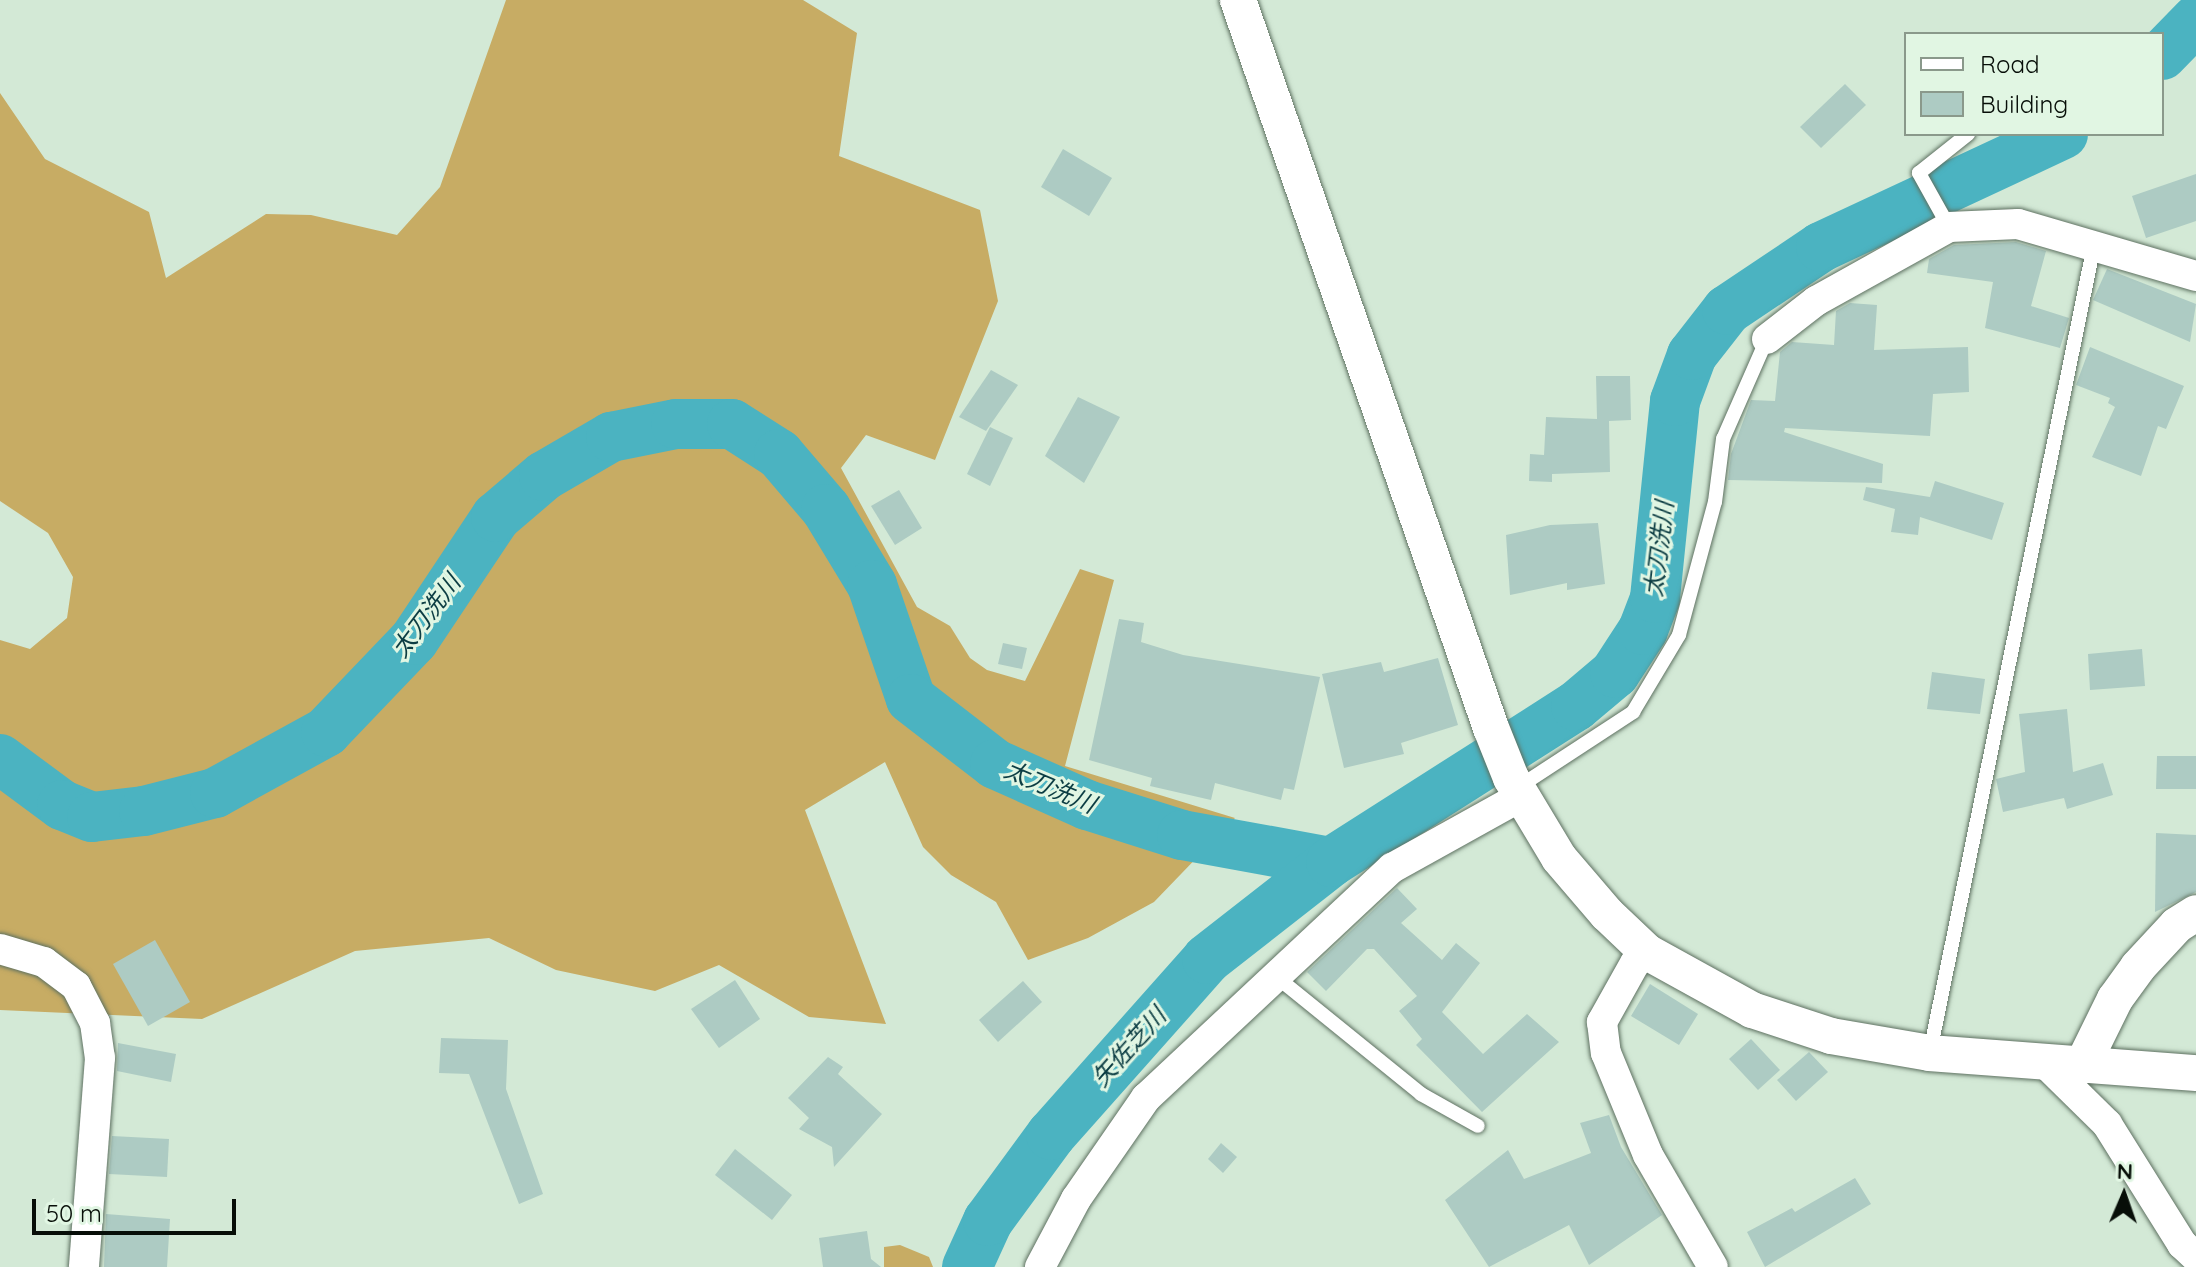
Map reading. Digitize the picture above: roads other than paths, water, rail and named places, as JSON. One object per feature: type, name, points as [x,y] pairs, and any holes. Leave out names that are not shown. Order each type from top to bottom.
[{"type":"street","points":[[1238,0],[1491,728],[1517,788],[1559,858],[1647,952],[1752,1010],[1831,1036],[1929,1053],[2196,1073]]},
{"type":"street","points":[[1767,339],[1816,301],[1949,227],[2018,224],[2196,276]]},
{"type":"street","points":[[1040,1267],[1076,1199],[1146,1098],[1273,974],[1392,868],[1517,788]]},
{"type":"street","points":[[2082,1066],[2115,999],[2138,967],[2177,925],[2196,913]]},
{"type":"street","points":[[0,949],[44,962],[76,986],[95,1023],[100,1058],[84,1267]]},
{"type":"street","points":[[1647,952],[1635,963],[1602,1022],[1606,1053],[1648,1155],[1713,1267]]},
{"type":"street","points":[[2045,1063],[2107,1124],[2182,1244],[2196,1257]]},
{"type":"lane","points":[[1949,227],[1919,173],[1965,136]]},
{"type":"lane","points":[[1929,1053],[2094,245]]},
{"type":"lane","points":[[1517,788],[1633,712],[1679,635],[1715,502],[1723,439],[1767,339]]},
{"type":"lane","points":[[1273,974],[1421,1094],[1478,1126]]},
{"type":"waterway","name":"太刀洗川","points":[[2164,53],[2196,20]]},
{"type":"waterway","name":"太刀洗川","points":[[967,1267],[988,1221],[1051,1135],[1207,959],[1331,862],[1576,706],[1615,673],[1643,630],[1655,598],[1675,401],[1692,355],[1727,310],[1821,247],[2059,136]]},
{"type":"waterway","name":"太刀洗川","points":[[0,759],[62,805],[92,817],[144,811],[215,793],[326,732],[414,640],[496,517],[544,476],[611,437],[676,424],[732,424],[779,454],[826,509],[872,585],[911,699],[995,764],[1087,805],[1182,835],[1331,862]]},
{"type":"water label","name":"矢佐芝川","points":[[1129,1047]]}]
